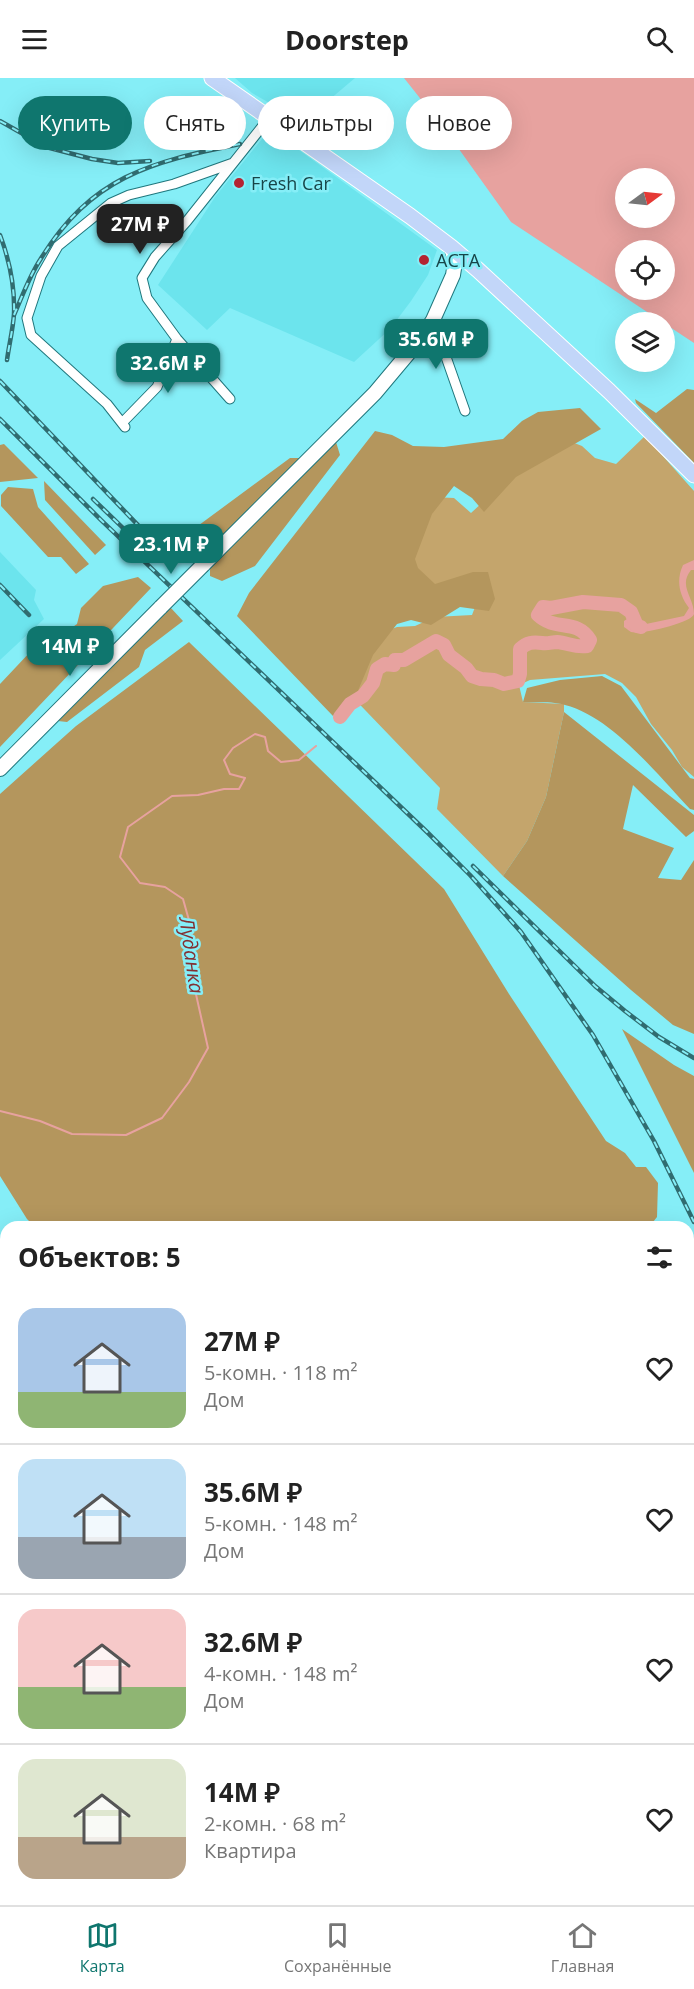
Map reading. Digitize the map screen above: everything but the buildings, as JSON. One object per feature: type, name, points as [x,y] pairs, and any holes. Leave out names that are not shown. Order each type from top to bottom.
[{"type":"main road","points":[[212,78],[258,110]]},
{"type":"main road","points":[[315,150],[410,216],[478,270],[609,391],[694,475]]},
{"type":"street","points":[[230,399],[177,339],[147,298],[142,278],[154,257],[258,132]]},
{"type":"street","points":[[177,339],[157,387],[123,425],[107,404],[31,335],[27,318],[41,276],[58,246],[111,204],[129,195],[174,184],[233,163]]},
{"type":"street","points":[[0,769],[375,393],[422,337],[433,320],[453,275],[455,262],[451,248]]},
{"type":"street","points":[[453,275],[464,269],[478,270]]},
{"type":"street","points":[[433,320],[465,411]]},
{"type":"shaded area","points":[[235,78],[355,78],[334,96],[258,96]]},
{"type":"shaded area","points":[[404,78],[694,78],[694,343],[675,330],[675,312],[647,312],[629,300],[675,300],[675,240],[615,240],[615,291],[511,222],[460,150],[512,150],[512,96],[418,96]]},
{"type":"shaded area","points":[[258,144],[258,150],[299,150],[437,250],[428,275],[411,301],[390,329],[354,362],[230,308],[207,330],[158,285],[215,197]]},
{"type":"shaded area","points":[[687,389],[694,390],[694,463],[636,403],[635,399],[656,413]]},
{"type":"shaded area","points":[[580,408],[601,429],[516,477],[484,512],[472,498],[454,486],[432,514],[415,559],[418,568],[435,584],[473,572],[488,572],[495,599],[489,611],[460,607],[431,625],[411,620],[397,624],[373,655],[357,693],[333,716],[237,616],[249,593],[375,431],[392,435],[413,446],[444,447],[503,439],[522,421],[538,412]]},
{"type":"shaded area","points":[[645,436],[694,491],[694,777],[682,767],[672,750],[651,724],[636,697],[622,683],[605,674],[530,680],[519,685],[523,702],[564,704],[564,712],[546,797],[527,841],[503,876],[437,809],[440,788],[341,685],[378,634],[397,627],[415,626],[435,617],[472,615],[480,594],[425,591],[403,584],[433,497],[454,498],[471,513],[496,490],[564,439],[582,446],[595,458],[616,464]]},
{"type":"shaded area","points":[[336,442],[340,455],[255,566],[222,581],[210,576],[210,567]]},
{"type":"shaded area","points":[[4,444],[38,478],[0,482],[0,445]]},
{"type":"shaded area","points":[[290,458],[301,458],[203,555],[176,542]]},
{"type":"shaded area","points":[[44,481],[106,545],[95,555],[45,500]]},
{"type":"shaded area","points":[[8,487],[33,489],[38,507],[89,564],[76,574],[61,557],[48,557],[1,506],[1,495]]},
{"type":"shaded area","points":[[0,552],[36,590],[34,600],[44,619],[0,660]]},
{"type":"shaded area","points":[[694,560],[694,570],[691,570],[686,581],[694,614],[691,617],[665,628],[644,632],[631,632],[624,627],[624,621],[627,619],[629,623],[633,623],[631,612],[646,624],[684,616],[689,608],[681,593],[680,576],[683,565]]},
{"type":"shaded area","points":[[138,577],[151,588],[0,747],[0,684],[32,650],[57,638],[77,624],[81,608],[103,586]]},
{"type":"shaded area","points":[[170,607],[183,621],[145,650],[139,667],[67,722],[58,721]]},
{"type":"shaded area","points":[[189,642],[444,889],[509,994],[606,1141],[625,1153],[636,1167],[646,1167],[658,1183],[657,1217],[654,1221],[29,1221],[0,1176],[0,794],[76,726]]},
{"type":"shaded area","points":[[602,676],[621,686],[690,778],[694,779],[694,810],[690,809],[633,748],[600,721],[583,711],[565,705],[523,702],[527,688],[560,680]]},
{"type":"shaded area","points":[[564,712],[694,815],[694,831],[686,837],[633,785],[623,829],[674,848],[658,878],[681,880],[694,860],[694,1034],[673,1025],[503,876],[527,841],[546,797]]},
{"type":"shaded area","points":[[622,1029],[694,1076],[694,1173]]},
{"type":"waterway","name":"Луданка","points":[[340,717],[350,704],[363,696],[373,683],[377,669],[385,664],[394,665],[395,660],[404,660],[436,641],[444,645],[449,655],[466,668],[472,676],[504,684],[518,681],[520,649],[528,644],[557,642],[587,646],[590,640],[578,629],[552,623],[538,615],[543,607],[551,608],[583,602],[621,605],[631,612],[637,626],[641,627]]},
{"type":"waterway","name":"Луданка","points":[[0,1111],[40,1121],[72,1134],[126,1135],[162,1118],[189,1082],[208,1048],[191,972],[192,931],[183,899],[165,887],[140,883],[120,857],[128,827],[172,796],[239,789],[245,778],[230,774],[224,760],[233,748],[255,734],[265,737],[268,751],[281,762],[299,760],[316,746]]},
{"type":"railway","points":[[0,121],[46,147],[118,163],[150,161]]},
{"type":"railway","points":[[14,315],[36,267],[60,232],[80,209],[125,178],[150,167],[212,150]]},
{"type":"railway","points":[[0,235],[9,263],[14,294],[7,360]]},
{"type":"railway","points":[[0,381],[157,545]]},
{"type":"railway","points":[[0,419],[101,520],[427,832],[470,875],[521,932],[593,1035],[654,1141],[694,1221]]},
{"type":"railway","points":[[93,499],[123,528]]},
{"type":"railway","points":[[0,585],[29,615]]},
{"type":"railway","points":[[473,866],[595,986],[659,1037],[694,1058]]},
{"type":"place","name":"Fresh Car","points":[[239,183]]},
{"type":"place","name":"АСТА","points":[[424,260]]}]
